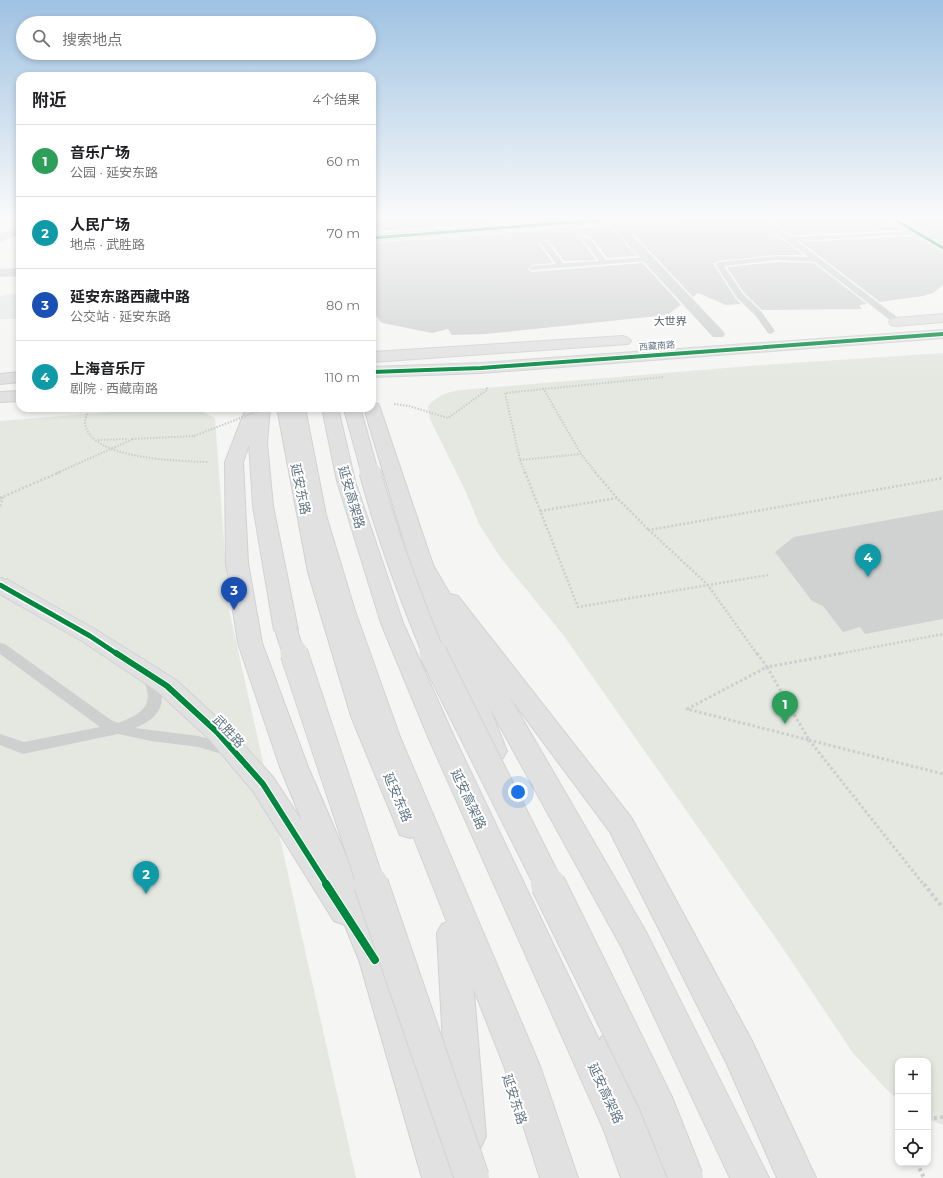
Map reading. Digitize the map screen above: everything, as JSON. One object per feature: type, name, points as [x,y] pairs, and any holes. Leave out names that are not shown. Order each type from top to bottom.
[{"type":"main road","points":[[876,324],[943,318]]},
{"type":"main road","points":[[755,332],[778,330]]},
{"type":"main road","points":[[710,335],[733,333]]},
{"type":"main road","name":"西藏南路","points":[[376,372],[481,368],[943,334]]},
{"type":"main road","name":"西藏南路","points":[[376,357],[634,340]]},
{"type":"main road","points":[[0,379],[16,377]]},
{"type":"main road","points":[[0,397],[16,396]]},
{"type":"main road","points":[[380,405],[422,565],[455,652],[633,1098],[658,1178]]},
{"type":"main road","points":[[253,412],[234,462],[237,563],[250,643],[294,767],[375,960],[441,1178]]},
{"type":"main road","points":[[262,412],[258,443],[263,506],[286,630],[394,954],[471,1178]]},
{"type":"main road","name":"延安东路","points":[[286,412],[319,572],[364,716],[454,933],[504,1062],[541,1178]]},
{"type":"main road","points":[[298,412],[316,515],[344,611],[369,685],[387,737],[522,1066],[559,1178]]},
{"type":"main road","name":"延安高架路","points":[[331,412],[346,481],[392,623],[442,739],[620,1124],[640,1178]]},
{"type":"main road","points":[[353,412],[384,526],[406,587],[439,666],[612,1011],[656,1103],[686,1178]]},
{"type":"main road","points":[[422,565],[634,940],[750,1178]]},
{"type":"main road","points":[[422,565],[621,825],[740,1053],[797,1178]]},
{"type":"main road","name":"武胜路","points":[[0,585],[90,636],[147,672],[167,686],[217,732],[263,784],[375,960]]},
{"type":"main road","points":[[454,933],[471,1178]]},
{"type":"street","points":[[659,273],[710,335]]},
{"type":"lane","points":[[725,273],[740,296],[778,330]]},
{"type":"lane","points":[[834,273],[898,322]]},
{"type":"lane","points":[[0,647],[106,724],[117,729],[138,735],[185,738],[212,743],[234,752]]},
{"type":"lane","points":[[0,739],[23,748],[117,729],[138,721],[149,713],[155,702],[155,688],[147,672]]},
{"type":"path","points":[[380,405],[409,406],[448,418],[487,390],[481,368]]},
{"type":"path","points":[[669,376],[505,393],[520,460],[578,606],[768,575]]},
{"type":"path","points":[[543,388],[581,454],[617,498],[707,584],[767,667],[809,740],[943,908]]},
{"type":"path","points":[[88,412],[85,423],[89,434],[104,446],[156,459],[234,462]]},
{"type":"path","points":[[98,440],[194,436],[256,412]]},
{"type":"path","points":[[0,498],[133,439]]},
{"type":"path","points":[[520,460],[581,454]]},
{"type":"path","points":[[649,530],[943,478]]},
{"type":"path","points":[[0,506],[4,497]]},
{"type":"path","points":[[540,511],[617,498]]},
{"type":"path","points":[[943,634],[767,667],[687,709],[943,774]]},
{"type":"path","points":[[931,1119],[943,1117]]},
{"type":"path","points":[[918,1166],[924,1178]]},
{"type":"shaded area","points":[[6,294],[16,295],[16,319],[0,319],[0,296]]},
{"type":"shaded area","points":[[943,353],[943,1125],[931,1120],[931,1058],[895,1058],[895,1097],[853,1053],[784,950],[564,636],[500,557],[479,524],[465,490],[430,419],[428,406],[435,399],[443,395],[461,390],[762,365]]},
{"type":"shaded area","points":[[111,412],[203,412],[215,418],[229,610],[356,1178],[0,1178],[0,421]]},
{"type":"building","name":"大世界","points":[[376,273],[652,273],[681,305],[667,315],[486,334],[452,335],[448,329],[432,333],[382,323],[376,316]]},
{"type":"building","points":[[670,273],[719,273],[736,299],[741,304],[726,305],[698,293],[693,297]]},
{"type":"building","points":[[731,273],[827,273],[867,304],[859,305],[862,309],[762,310],[744,293]]},
{"type":"building","points":[[842,273],[943,273],[943,285],[933,293],[923,296],[880,302]]},
{"type":"building","points":[[943,510],[943,619],[865,634],[860,627],[843,632],[823,606],[812,601],[775,552],[794,537]]},
{"type":"cycle path","points":[[376,372],[481,368],[943,334]]},
{"type":"cycle path","points":[[0,585],[90,636],[167,686],[217,732],[263,784],[375,960]]},
{"type":"place","name":"上海音乐厅","points":[[868,577]]},
{"type":"place","name":"延安东路西藏中路","points":[[234,610]]},
{"type":"place","name":"音乐广场","points":[[785,724]]},
{"type":"place","name":"人民广场","points":[[146,894]]},
{"type":"district","name":"大世界","points":[[670,321]]}]
